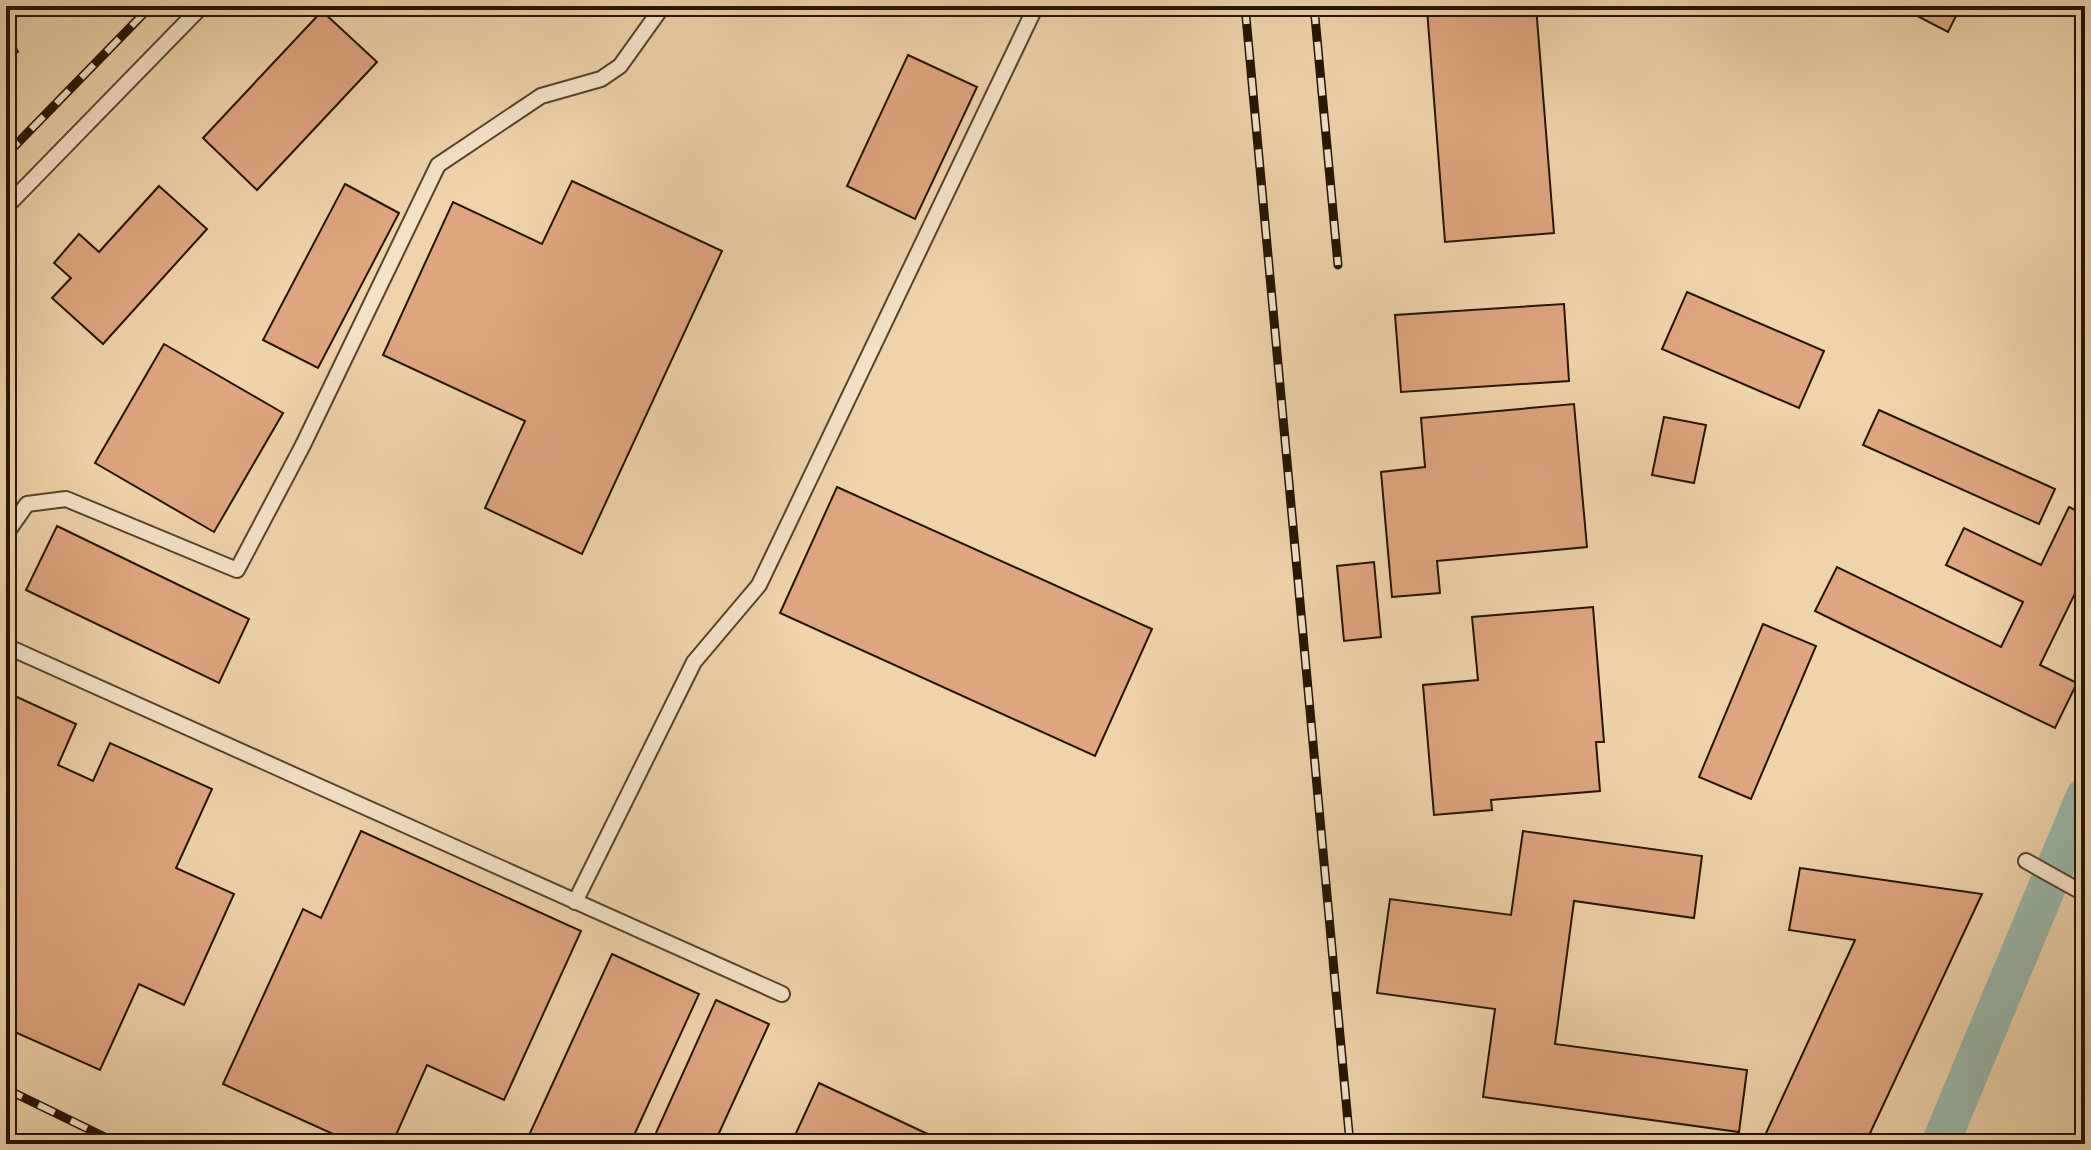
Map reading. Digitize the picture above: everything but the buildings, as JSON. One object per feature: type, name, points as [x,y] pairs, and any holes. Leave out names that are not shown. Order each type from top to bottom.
[{"type":"lane","points":[[6,207],[202,6]]},
{"type":"lane","points":[[6,534],[27,504],[66,499],[237,570],[303,445],[438,165],[541,96],[601,79],[620,66],[663,6]]},
{"type":"lane","points":[[575,902],[694,662],[759,585],[1036,6]]},
{"type":"lane","points":[[6,646],[782,994]]},
{"type":"lane","points":[[2026,861],[2085,894]]},
{"type":"waterway","points":[[1940,1144],[2085,796]]},
{"type":"railway","points":[[6,155],[151,6]]},
{"type":"railway","points":[[1245,6],[1350,1144]]},
{"type":"railway","points":[[1314,6],[1338,265]]},
{"type":"railway","points":[[6,1089],[119,1144]]}]
